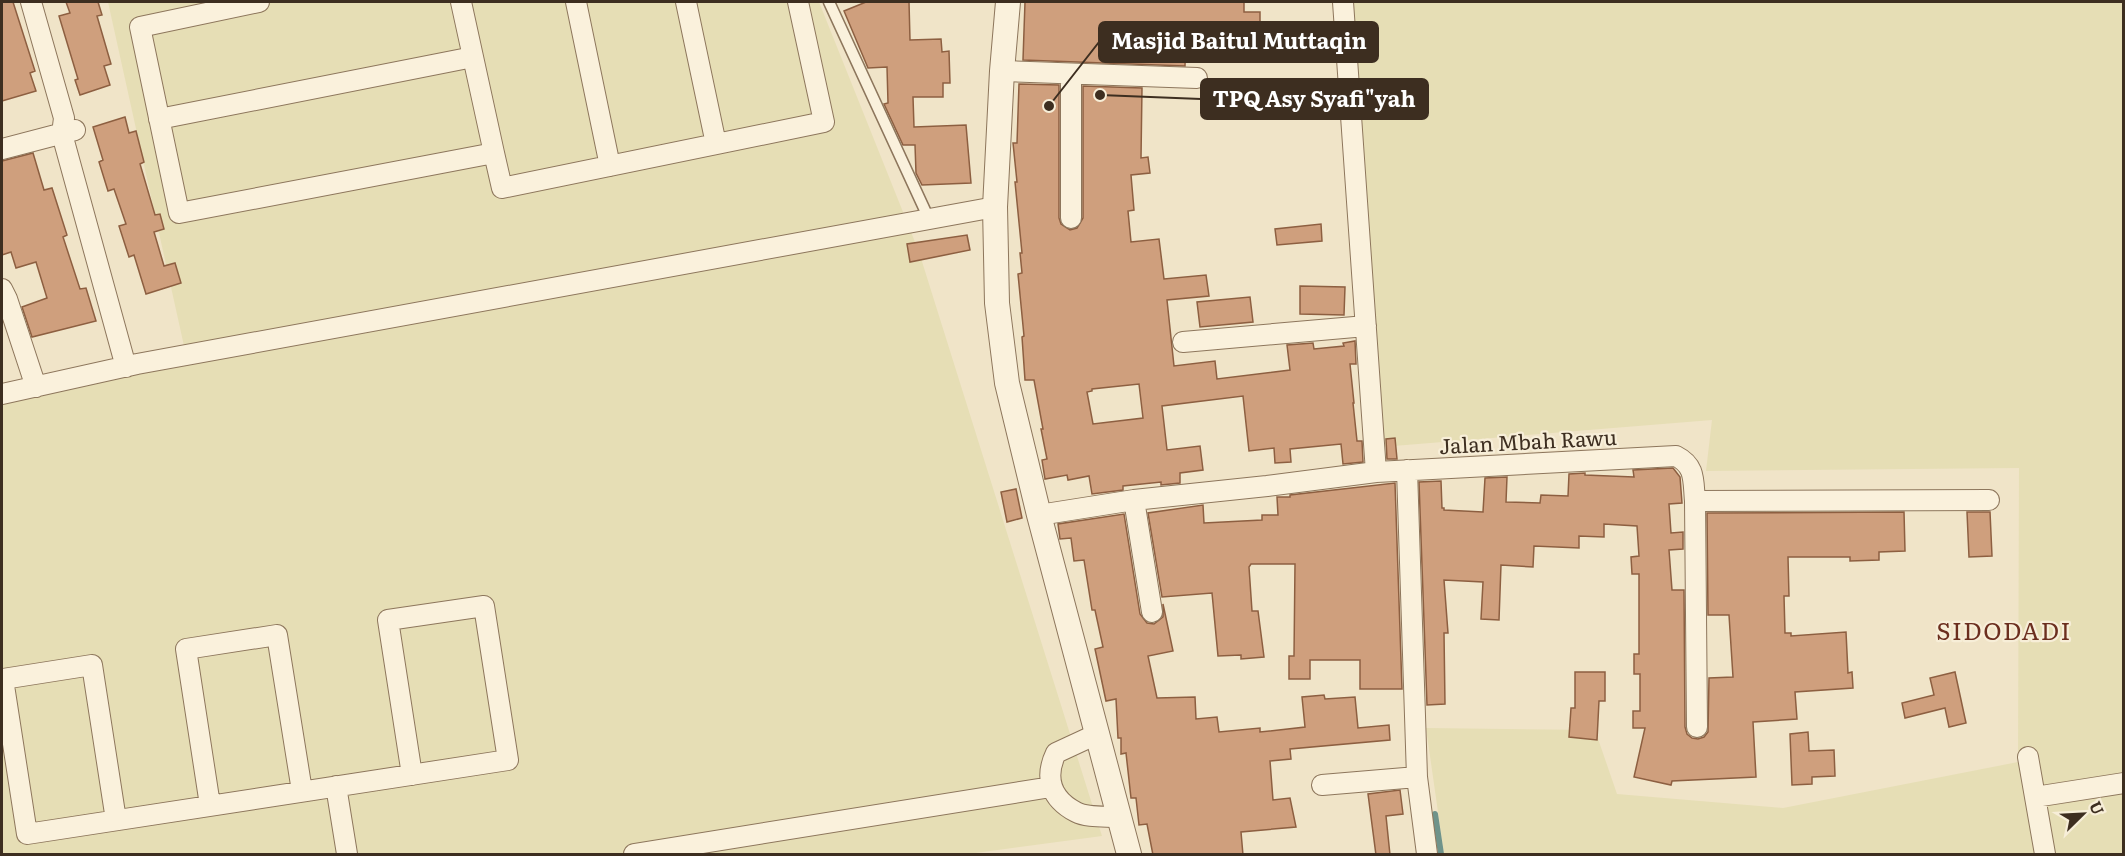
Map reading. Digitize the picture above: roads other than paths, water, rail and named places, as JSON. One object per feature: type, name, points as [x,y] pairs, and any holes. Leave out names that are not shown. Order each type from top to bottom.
[{"type":"street","points":[[31,2],[131,365]]},
{"type":"street","points":[[259,2],[140,27],[179,213],[494,153]]},
{"type":"street","points":[[461,2],[502,188],[824,122],[798,2]]},
{"type":"street","points":[[576,2],[610,166]]},
{"type":"street","points":[[686,2],[716,144]]},
{"type":"street","points":[[1008,2],[995,207],[997,303],[1007,383],[1039,514],[1129,855]]},
{"type":"street","points":[[1344,2],[1361,326],[1376,472]]},
{"type":"street","points":[[159,119],[473,57]]},
{"type":"street","points":[[1002,71],[1197,78]]},
{"type":"street","points":[[1071,75],[1071,218]]},
{"type":"street","points":[[2,149],[67,127]]},
{"type":"street","points":[[2,394],[131,365],[995,207]]},
{"type":"street","points":[[3,296],[36,387]]},
{"type":"street","points":[[1182,342],[1361,326]]},
{"type":"street","name":"Jalan Mbah Rawu","points":[[1039,514],[1134,500],[1376,472],[1676,456],[1685,461],[1691,470],[1695,501],[1697,727]]},
{"type":"street","points":[[1407,470],[1418,777],[1427,855]]},
{"type":"street","points":[[1134,500],[1152,612]]},
{"type":"street","points":[[1695,501],[1989,500]]},
{"type":"street","points":[[116,820],[92,665],[3,679],[27,834],[508,760],[484,606],[388,621],[412,774]]},
{"type":"street","points":[[210,805],[186,649],[277,635],[302,791]]},
{"type":"street","points":[[1097,734],[1056,753],[1049,774],[1051,787],[1063,803],[1077,813],[1118,817]]},
{"type":"street","points":[[2028,757],[2045,855]]},
{"type":"street","points":[[1322,785],[1418,777]]},
{"type":"street","points":[[2035,796],[2124,783]]},
{"type":"street","points":[[336,786],[347,855]]},
{"type":"street","points":[[634,855],[1051,787]]},
{"type":"lane","points":[[829,2],[929,219]]},
{"type":"waterway","points":[[1435,814],[1441,854]]},
{"type":"place","name":"TPQ Asy Syafi\"yah","points":[[1100,95]]},
{"type":"place","name":"Masjid Baitul Muttaqin","points":[[1049,106]]},
{"type":"district","name":"SIDODADI","points":[[2004,629]]}]
